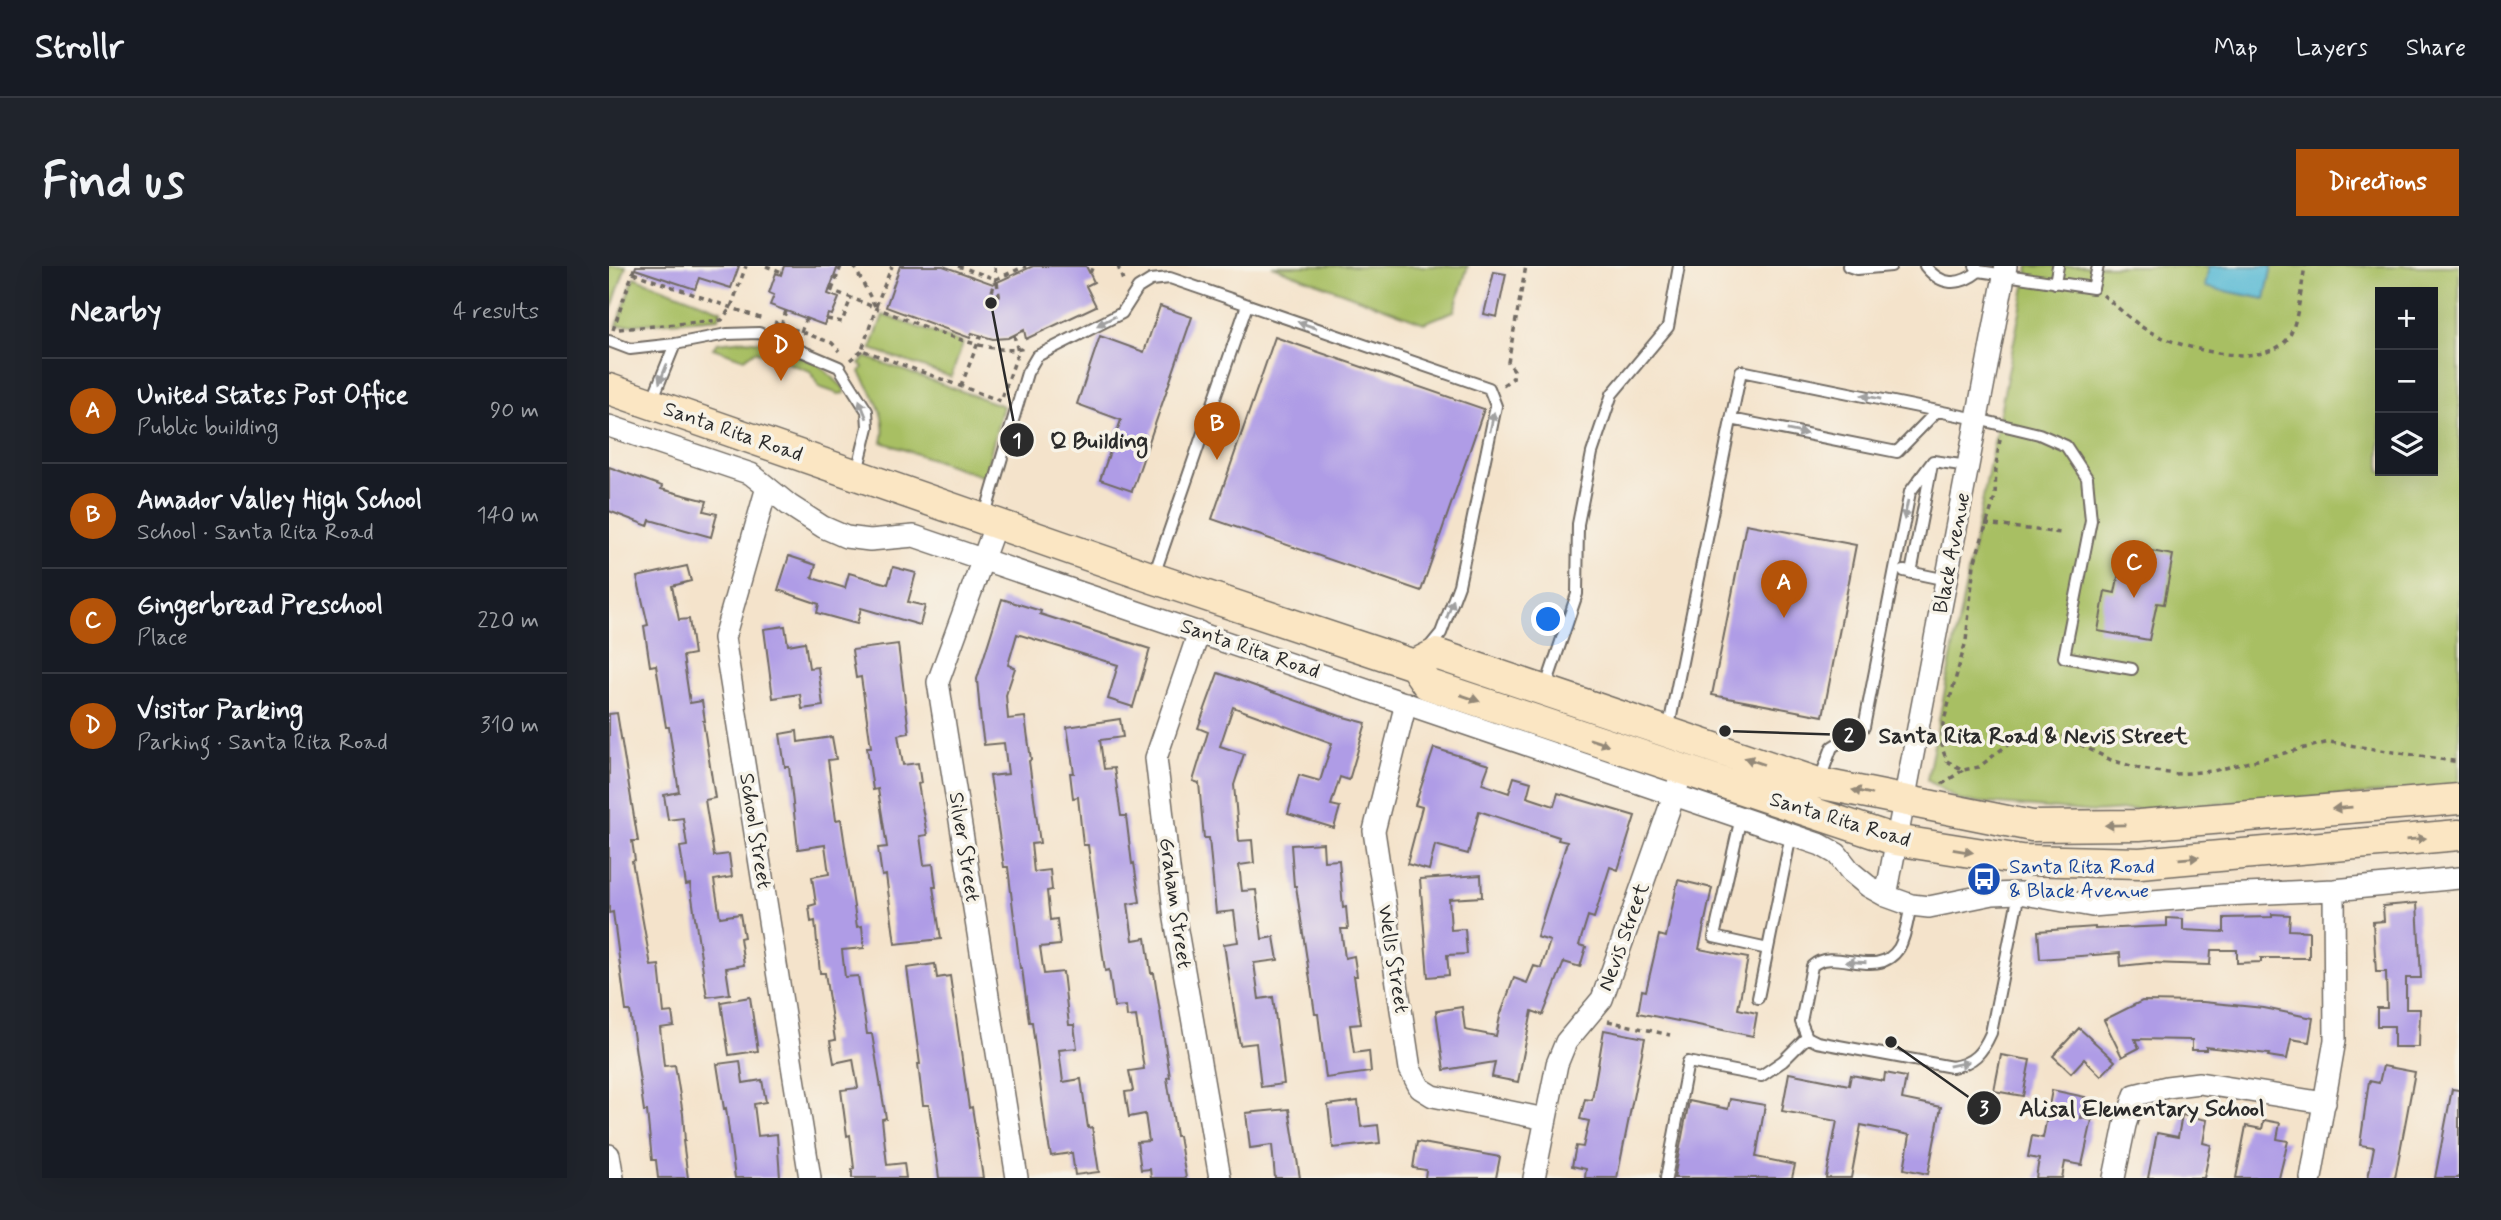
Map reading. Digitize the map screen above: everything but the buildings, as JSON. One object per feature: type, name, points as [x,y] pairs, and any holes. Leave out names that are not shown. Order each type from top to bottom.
[{"type":"main road","name":"Santa Rita Road","points":[[609,389],[1153,578],[1414,665],[1427,684],[1534,720],[1679,782],[1895,840],[2021,860],[2140,863],[2459,835]]},
{"type":"main road","name":"Santa Rita Road","points":[[1414,665],[1436,654],[1818,783],[2032,826],[2139,825],[2459,799]]},
{"type":"main road","points":[[1534,720],[1545,689]]},
{"type":"street","name":"Black Avenue","points":[[1886,896],[2005,270]]},
{"type":"street","name":"Santa Rita Road","points":[[609,426],[751,474],[823,527],[846,537],[870,540],[914,536],[1406,703],[1679,782],[1741,817],[1821,845],[1837,854],[1851,872],[1868,886],[1912,905]]},
{"type":"street","name":"School Street","points":[[767,487],[724,638],[810,1178]]},
{"type":"street","name":"Silver Street","points":[[990,521],[983,559],[938,682],[1017,1178]]},
{"type":"street","name":"Graham Street","points":[[1199,632],[1156,758],[1175,919],[1220,1178]]},
{"type":"street","name":"Wells Street","points":[[1406,703],[1374,831],[1410,1069],[1420,1088],[1433,1096],[1545,1119]]},
{"type":"street","name":"Nevis Street","points":[[1534,1178],[1557,1064],[1566,1042],[1602,999],[1679,782]]},
{"type":"street","points":[[1912,905],[1929,907],[1993,894],[2019,893],[2092,906],[2224,895],[2334,890],[2459,878]]},
{"type":"street","points":[[2311,1178],[2335,1040],[2334,890]]},
{"type":"street","points":[[2114,1178],[2125,1125],[2135,1095],[2199,1083],[2325,1103]]},
{"type":"street","points":[[609,1155],[613,1178]]},
{"type":"lane","points":[[1545,689],[1577,594],[1578,523],[1592,453],[1612,394],[1668,327],[1679,266]]},
{"type":"lane","points":[[1848,266],[1857,269],[1891,266]]},
{"type":"lane","points":[[1925,266],[1934,277],[1949,283],[1968,280],[1977,268],[2005,270],[2055,283],[2093,288],[2098,266]]},
{"type":"lane","points":[[2055,283],[2058,266]]},
{"type":"lane","points":[[990,521],[1027,373],[1037,356],[1122,313],[1138,288],[1151,280],[1170,278],[1247,304],[1489,388],[1494,398],[1496,406],[1459,585],[1441,633],[1414,665]]},
{"type":"lane","points":[[1153,578],[1247,304]]},
{"type":"lane","points":[[611,337],[631,349],[727,334],[759,333],[839,367],[867,411],[868,427],[856,475]]},
{"type":"lane","points":[[651,403],[675,344]]},
{"type":"lane","points":[[1668,732],[1741,371],[1977,419],[2039,434],[2066,446],[2087,478],[2091,520],[2064,657],[2132,669]]},
{"type":"lane","points":[[1731,419],[1897,452],[1937,411]]},
{"type":"lane","points":[[1933,461],[1968,466]]},
{"type":"lane","points":[[1818,783],[1832,747],[1864,727],[1910,492],[1933,461]]},
{"type":"lane","points":[[1911,573],[1933,461]]},
{"type":"lane","points":[[1894,570],[1947,580]]},
{"type":"lane","points":[[1741,817],[1714,937],[1768,949]]},
{"type":"lane","points":[[1758,998],[1791,835]]},
{"type":"lane","points":[[1912,905],[1899,947],[1887,960],[1872,963],[1826,958],[1818,960],[1812,966],[1801,1022],[1807,1037],[1817,1042],[1952,1067],[1976,1059],[1991,1033],[2019,893]]},
{"type":"lane","points":[[1666,1178],[1688,1062],[1761,1076],[1783,1061],[1807,1037]]},
{"type":"path","points":[[635,266],[611,337],[722,320],[731,307],[746,266]]},
{"type":"path","points":[[765,266],[782,272]]},
{"type":"path","points":[[841,266],[831,290],[976,345],[1018,352],[1029,346]]},
{"type":"path","points":[[854,266],[876,308]]},
{"type":"path","points":[[848,360],[862,350],[892,266]]},
{"type":"path","points":[[958,266],[996,279],[1026,266]]},
{"type":"path","points":[[995,266],[1000,301]]},
{"type":"path","points":[[1090,273],[1093,266]]},
{"type":"path","points":[[1118,266],[1124,284]]},
{"type":"path","points":[[1503,385],[1513,378],[1514,370],[1508,362],[1526,266]]},
{"type":"path","points":[[2100,292],[2144,328],[2172,343],[2212,352],[2249,355],[2275,351],[2290,335],[2305,266]]},
{"type":"path","points":[[633,273],[832,343],[840,352]]},
{"type":"path","points":[[1120,291],[1133,276]]},
{"type":"path","points":[[888,279],[894,282]]},
{"type":"path","points":[[989,301],[996,279]]},
{"type":"path","points":[[685,291],[687,286]]},
{"type":"path","points":[[827,319],[842,322],[851,298]]},
{"type":"path","points":[[781,325],[786,311]]},
{"type":"path","points":[[801,332],[806,318]]},
{"type":"path","points":[[961,386],[981,335]]},
{"type":"path","points":[[862,350],[1001,401],[1018,352],[1014,335]]},
{"type":"path","points":[[1498,380],[1506,394]]},
{"type":"path","points":[[1963,769],[1947,761],[1943,748],[1943,724],[1966,641],[1974,564],[1995,497],[2002,426]]},
{"type":"path","points":[[1985,524],[2061,533]]},
{"type":"path","points":[[1942,784],[1963,769],[1979,767],[2020,735],[2040,732],[2056,732],[2121,763],[2176,774],[2213,771],[2329,742],[2459,762]]},
{"type":"path","points":[[1603,1021],[1671,1035]]},
{"type":"green space","points":[[609,266],[626,266],[609,316]]},
{"type":"green space","points":[[1272,266],[1468,266],[1454,311],[1424,323]]},
{"type":"green space","points":[[2029,266],[2459,266],[2459,788],[2095,812],[1961,801],[1927,780]]},
{"type":"green space","points":[[634,277],[721,310],[719,318],[617,326]]},
{"type":"green space","points":[[883,315],[963,343],[951,377],[871,349]]},
{"type":"green space","points":[[744,340],[762,342],[817,363],[844,388],[845,393],[839,394],[819,387],[810,371],[755,351],[744,359],[713,348],[717,343]]},
{"type":"green space","points":[[866,357],[1003,406],[984,477],[882,442],[884,432],[881,414],[860,372],[863,367],[859,363]]},
{"type":"water","points":[[2209,266],[2272,266],[2265,299],[2205,287]]},
{"type":"place","name":"Q Building","points":[[991,303]]},
{"type":"place","name":"Visitor Parking","points":[[781,381]]},
{"type":"place","name":"Amador Valley High School","points":[[1217,460]]},
{"type":"place","name":"Gingerbread Preschool","points":[[2134,598]]},
{"type":"place","name":"United States Post Office","points":[[1784,618]]},
{"type":"place","name":"Santa Rita Road & Nevis Street","points":[[1725,731]]},
{"type":"place","name":"Santa Rita Road & Black Avenue","points":[[1984,879]]},
{"type":"place","name":"Alisal Elementary School","points":[[1891,1042]]}]
